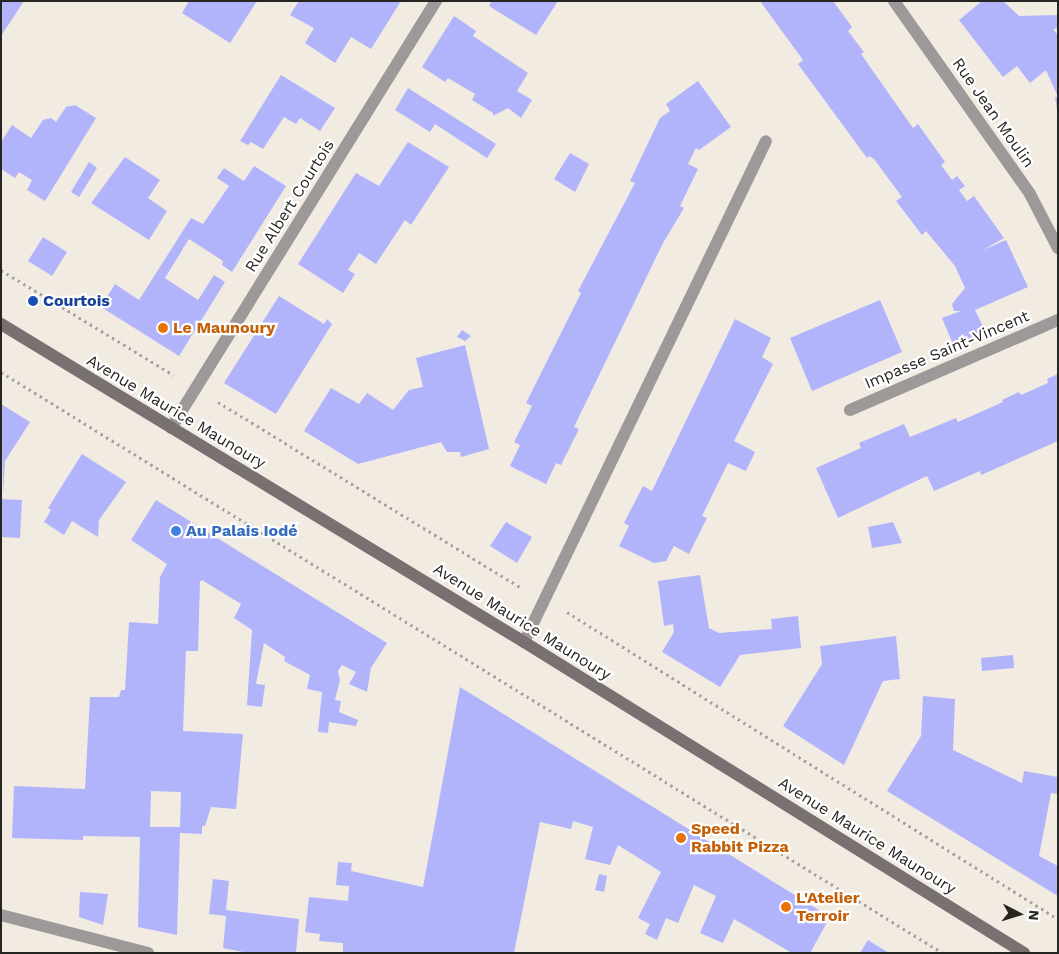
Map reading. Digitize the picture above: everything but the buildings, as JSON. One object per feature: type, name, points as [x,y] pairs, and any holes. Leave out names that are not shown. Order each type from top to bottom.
[{"type":"main road","name":"Avenue Maurice Maunoury","points":[[1,324],[524,642],[1024,953]]},
{"type":"street","name":"Rue Albert Courtois","points":[[171,428],[436,1]]},
{"type":"street","name":"Rue Jean Moulin","points":[[894,1],[1030,194],[1058,248]]},
{"type":"street","points":[[524,642],[766,141]]},
{"type":"street","name":"Impasse Saint-Vincent","points":[[850,410],[1058,320]]},
{"type":"street","points":[[1,915],[148,953]]},
{"type":"path","points":[[1,372],[943,953]]},
{"type":"place","name":"Courtois","points":[[33,301]]},
{"type":"place","name":"Le Maunoury","points":[[163,328]]},
{"type":"place","name":"Au Palais Iodé","points":[[176,531]]},
{"type":"place","name":"Speed Rabbit Pizza","points":[[681,838]]},
{"type":"place","name":"L'Atelier Terroir","points":[[786,907]]}]
